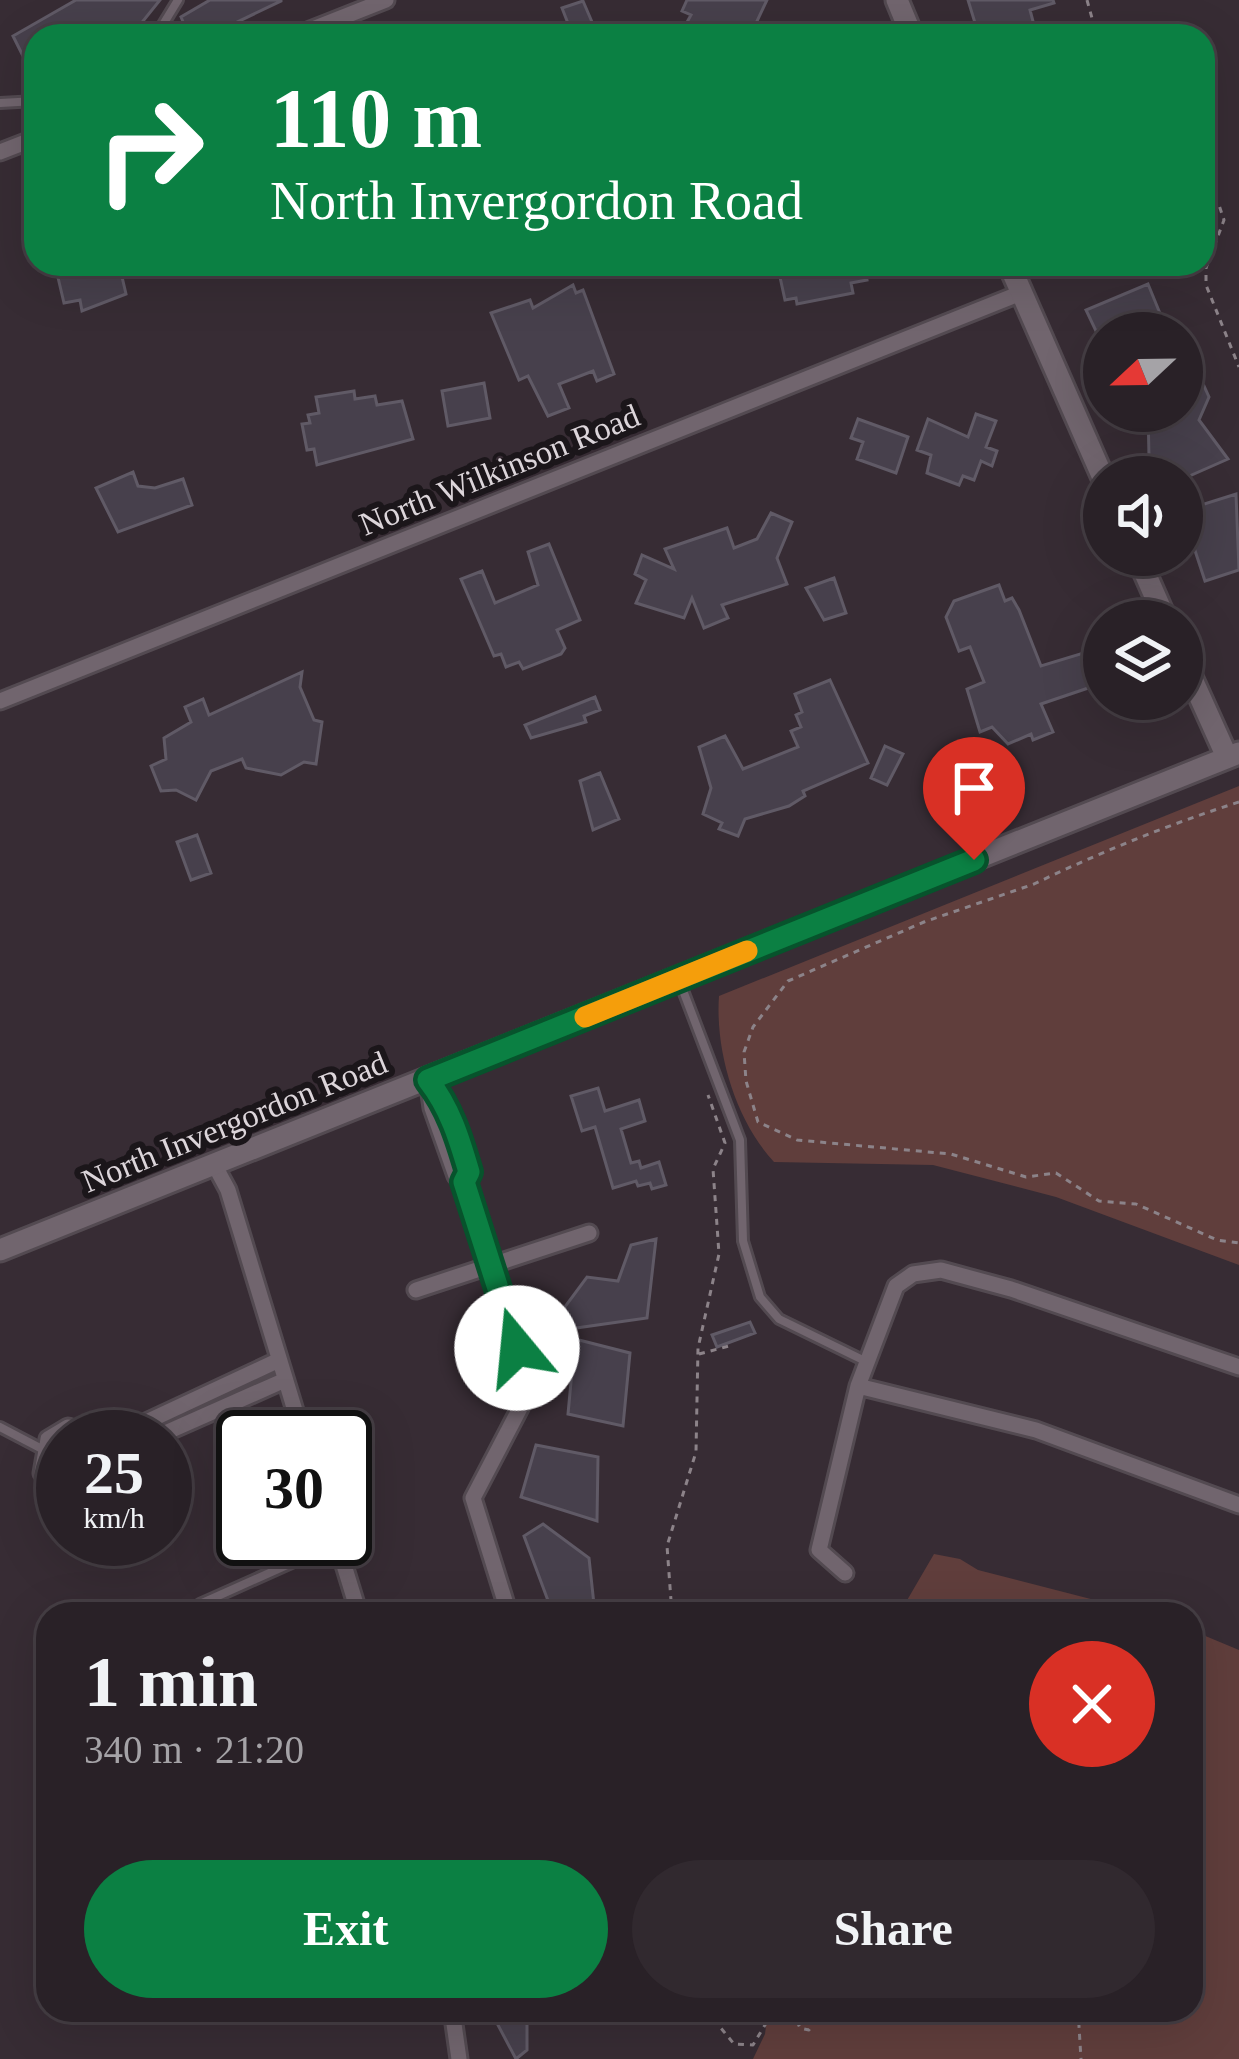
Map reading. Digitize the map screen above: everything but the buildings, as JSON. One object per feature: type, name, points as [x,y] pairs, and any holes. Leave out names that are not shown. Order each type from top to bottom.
[{"type":"street","points":[[325,24],[386,0]]},
{"type":"street","points":[[1014,276],[1093,456]]},
{"type":"street","name":"North Wilkinson Road","points":[[0,701],[1021,293]]},
{"type":"street","points":[[1203,697],[1233,755]]},
{"type":"street","name":"North Invergordon Road","points":[[0,1249],[1233,755]]},
{"type":"street","points":[[428,1080],[448,1108],[469,1172],[464,1182],[530,1389],[473,1498],[504,1602]]},
{"type":"street","points":[[214,1164],[228,1189],[294,1410]]},
{"type":"street","points":[[416,1289],[589,1232]]},
{"type":"street","points":[[844,1574],[819,1550],[858,1387],[896,1286],[913,1274],[941,1270],[1239,1367]]},
{"type":"street","points":[[172,1410],[278,1360]]},
{"type":"street","points":[[192,1421],[285,1380]]},
{"type":"street","points":[[858,1387],[1036,1430],[1239,1505]]},
{"type":"street","points":[[344,1566],[355,1602]]},
{"type":"street","points":[[454,2022],[459,2059]]},
{"type":"lane","points":[[679,978],[740,1140],[743,1241],[760,1297],[779,1319],[867,1362]]},
{"type":"lane","points":[[0,1427],[36,1446]]},
{"type":"lane","points":[[204,1602],[282,1566]]},
{"type":"path","points":[[1215,201],[1224,220],[1215,244]]},
{"type":"path","points":[[1207,276],[1209,299],[1239,367]]},
{"type":"path","points":[[1239,802],[1162,826],[1020,890],[806,969],[775,997],[753,1027],[744,1052],[751,1103],[758,1122],[772,1132],[796,1140],[951,1154],[1025,1177],[1056,1173],[1099,1201],[1136,1204],[1216,1240],[1239,1243]]},
{"type":"path","points":[[671,1602],[667,1546],[696,1452],[698,1354],[718,1272],[713,1168],[725,1143],[707,1092]]},
{"type":"path","points":[[698,1354],[733,1346]]},
{"type":"path","points":[[716,2022],[734,2044],[753,2045],[767,2022]]},
{"type":"path","points":[[1079,2022],[1081,2059]]},
{"type":"shaded area","points":[[1239,786],[1239,1265],[1056,1197],[933,1165],[774,1162],[749,1127],[731,1085],[721,1040],[719,996]]},
{"type":"shaded area","points":[[934,1554],[1102,1602],[906,1602]]},
{"type":"shaded area","points":[[1203,1635],[1239,1650],[1239,2059],[753,2059],[766,2022],[1203,2022]]},
{"type":"slow traffic","points":[[585,1017],[747,951]]},
{"type":"route","points":[[517,1348],[464,1182],[469,1172],[463,1152],[446,1103],[428,1080],[974,860]]}]
